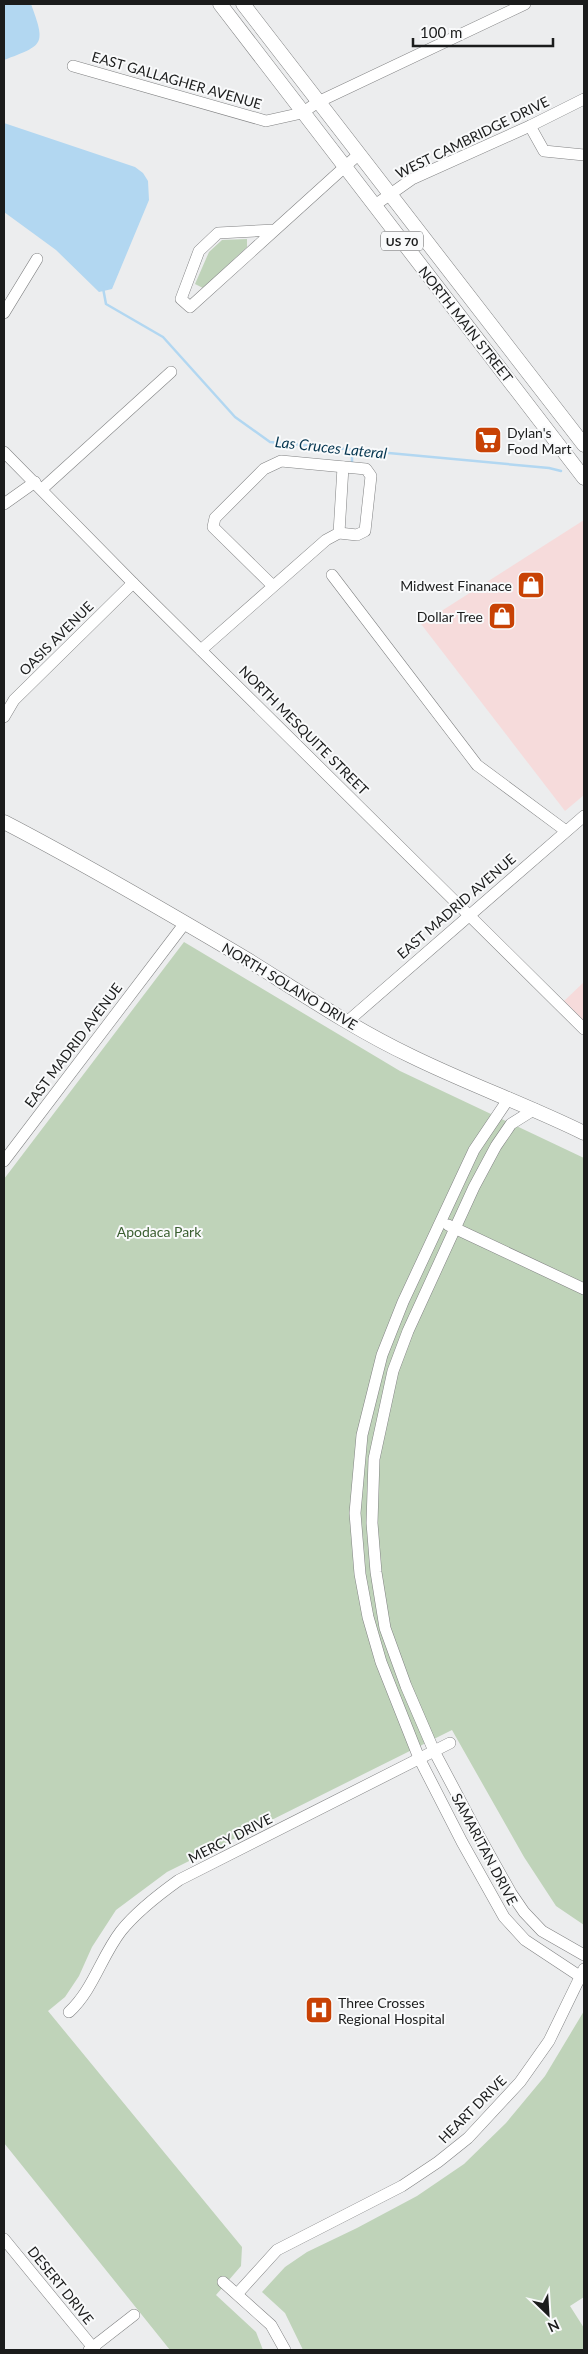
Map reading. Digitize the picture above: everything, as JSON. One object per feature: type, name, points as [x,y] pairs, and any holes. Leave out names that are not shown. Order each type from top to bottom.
[{"type":"main road","name":"NORTH MAIN STREET","points":[[220,4],[584,478]]},
{"type":"main road","name":"NORTH MAIN STREET","points":[[243,4],[584,445]]},
{"type":"main road","name":"NORTH SOLANO DRIVE","points":[[4,822],[64,853],[348,1021],[411,1056],[535,1109],[584,1133]]},
{"type":"street","points":[[302,113],[318,102],[525,4]]},
{"type":"street","name":"EAST GALLAGHER AVENUE","points":[[73,66],[266,121],[302,113]]},
{"type":"street","name":"WEST CAMBRIDGE DRIVE","points":[[375,205],[412,179],[530,126],[584,99]]},
{"type":"street","points":[[530,126],[544,151],[584,155]]},
{"type":"street","points":[[275,230],[218,234],[199,251],[181,299],[190,307],[359,154]]},
{"type":"street","points":[[4,313],[37,259]]},
{"type":"street","points":[[4,504],[38,485],[171,372]]},
{"type":"street","name":"NORTH MESQUITE STREET","points":[[4,452],[133,583],[584,1029]]},
{"type":"street","points":[[201,650],[274,586],[326,540],[339,533],[357,535],[365,531],[371,476],[366,470],[281,461],[269,465],[213,522],[217,530],[274,586]]},
{"type":"street","points":[[339,533],[343,467]]},
{"type":"street","points":[[332,575],[477,765],[566,831]]},
{"type":"street","name":"OASIS AVENUE","points":[[4,717],[14,700],[133,583]]},
{"type":"street","name":"EAST MADRID AVENUE","points":[[348,1021],[584,816]]},
{"type":"street","name":"EAST MADRID AVENUE","points":[[6,1156],[185,923]]},
{"type":"street","name":"SAMARITAN DRIVE","points":[[509,1098],[474,1150],[440,1222],[382,1355],[362,1435],[355,1513],[368,1617],[381,1662],[420,1758],[462,1842],[504,1917],[525,1940],[583,1975]]},
{"type":"street","name":"SAMARITAN DRIVE","points":[[535,1109],[511,1124],[500,1139],[455,1227],[408,1331],[393,1371],[374,1459],[372,1523],[385,1628],[406,1686],[434,1751],[478,1834],[511,1893],[524,1912],[542,1931],[584,1955]]},
{"type":"street","points":[[440,1222],[455,1227],[584,1289]]},
{"type":"street","points":[[362,1435],[378,1439]]},
{"type":"street","points":[[364,1593],[379,1590]]},
{"type":"street","name":"MERCY DRIVE","points":[[69,2012],[86,1993],[121,1931],[179,1880],[450,1743]]},
{"type":"street","name":"HEART DRIVE","points":[[238,2294],[277,2250],[402,2186],[438,2162],[468,2138],[520,2082],[549,2041],[583,1975]]},
{"type":"street","name":"DESERT DRIVE","points":[[4,2239],[92,2349]]},
{"type":"street","points":[[223,2282],[271,2325],[285,2350]]},
{"type":"street","points":[[92,2349],[134,2315]]},
{"type":"shaded area","points":[[584,520],[584,795],[565,811],[421,624]]},
{"type":"shaded area","points":[[584,982],[584,1021],[564,1001]]},
{"type":"green space","points":[[247,239],[247,247],[203,288],[195,284],[209,252],[222,240]]},
{"type":"green space","name":"Apodaca Park","points":[[184,942],[400,1071],[584,1158],[584,1925],[556,1906],[524,1857],[452,1730],[167,1872],[116,1910],[92,1947],[79,1976],[65,1997],[48,2011],[242,2247],[241,2266],[216,2295],[256,2332],[263,2350],[170,2350],[4,2143],[4,1179]]},
{"type":"green space","points":[[584,2011],[584,2297],[570,2306],[584,2328],[584,2350],[303,2350],[285,2313],[262,2292],[285,2267],[307,2252],[417,2196],[464,2164],[506,2123],[545,2076]]},
{"type":"water","points":[[4,4],[31,4],[40,36],[38,42],[27,51],[4,60]]},
{"type":"water","points":[[4,123],[135,167],[143,173],[148,181],[149,200],[112,289],[99,292],[56,250],[4,212]]},
{"type":"waterway","name":"Las Cruces Lateral","points":[[103,288],[106,304],[163,337],[235,417],[270,442],[549,468],[561,471]]},
{"type":"waterway","points":[[352,456],[352,463]]},
{"type":"place","name":"Dylan's Food Mart","points":[[488,440]]},
{"type":"place","name":"Midwest Finanace","points":[[531,585]]},
{"type":"place","name":"Dollar Tree","points":[[502,616]]},
{"type":"place","name":"Three Crosses Regional Hospital","points":[[319,2010]]}]
